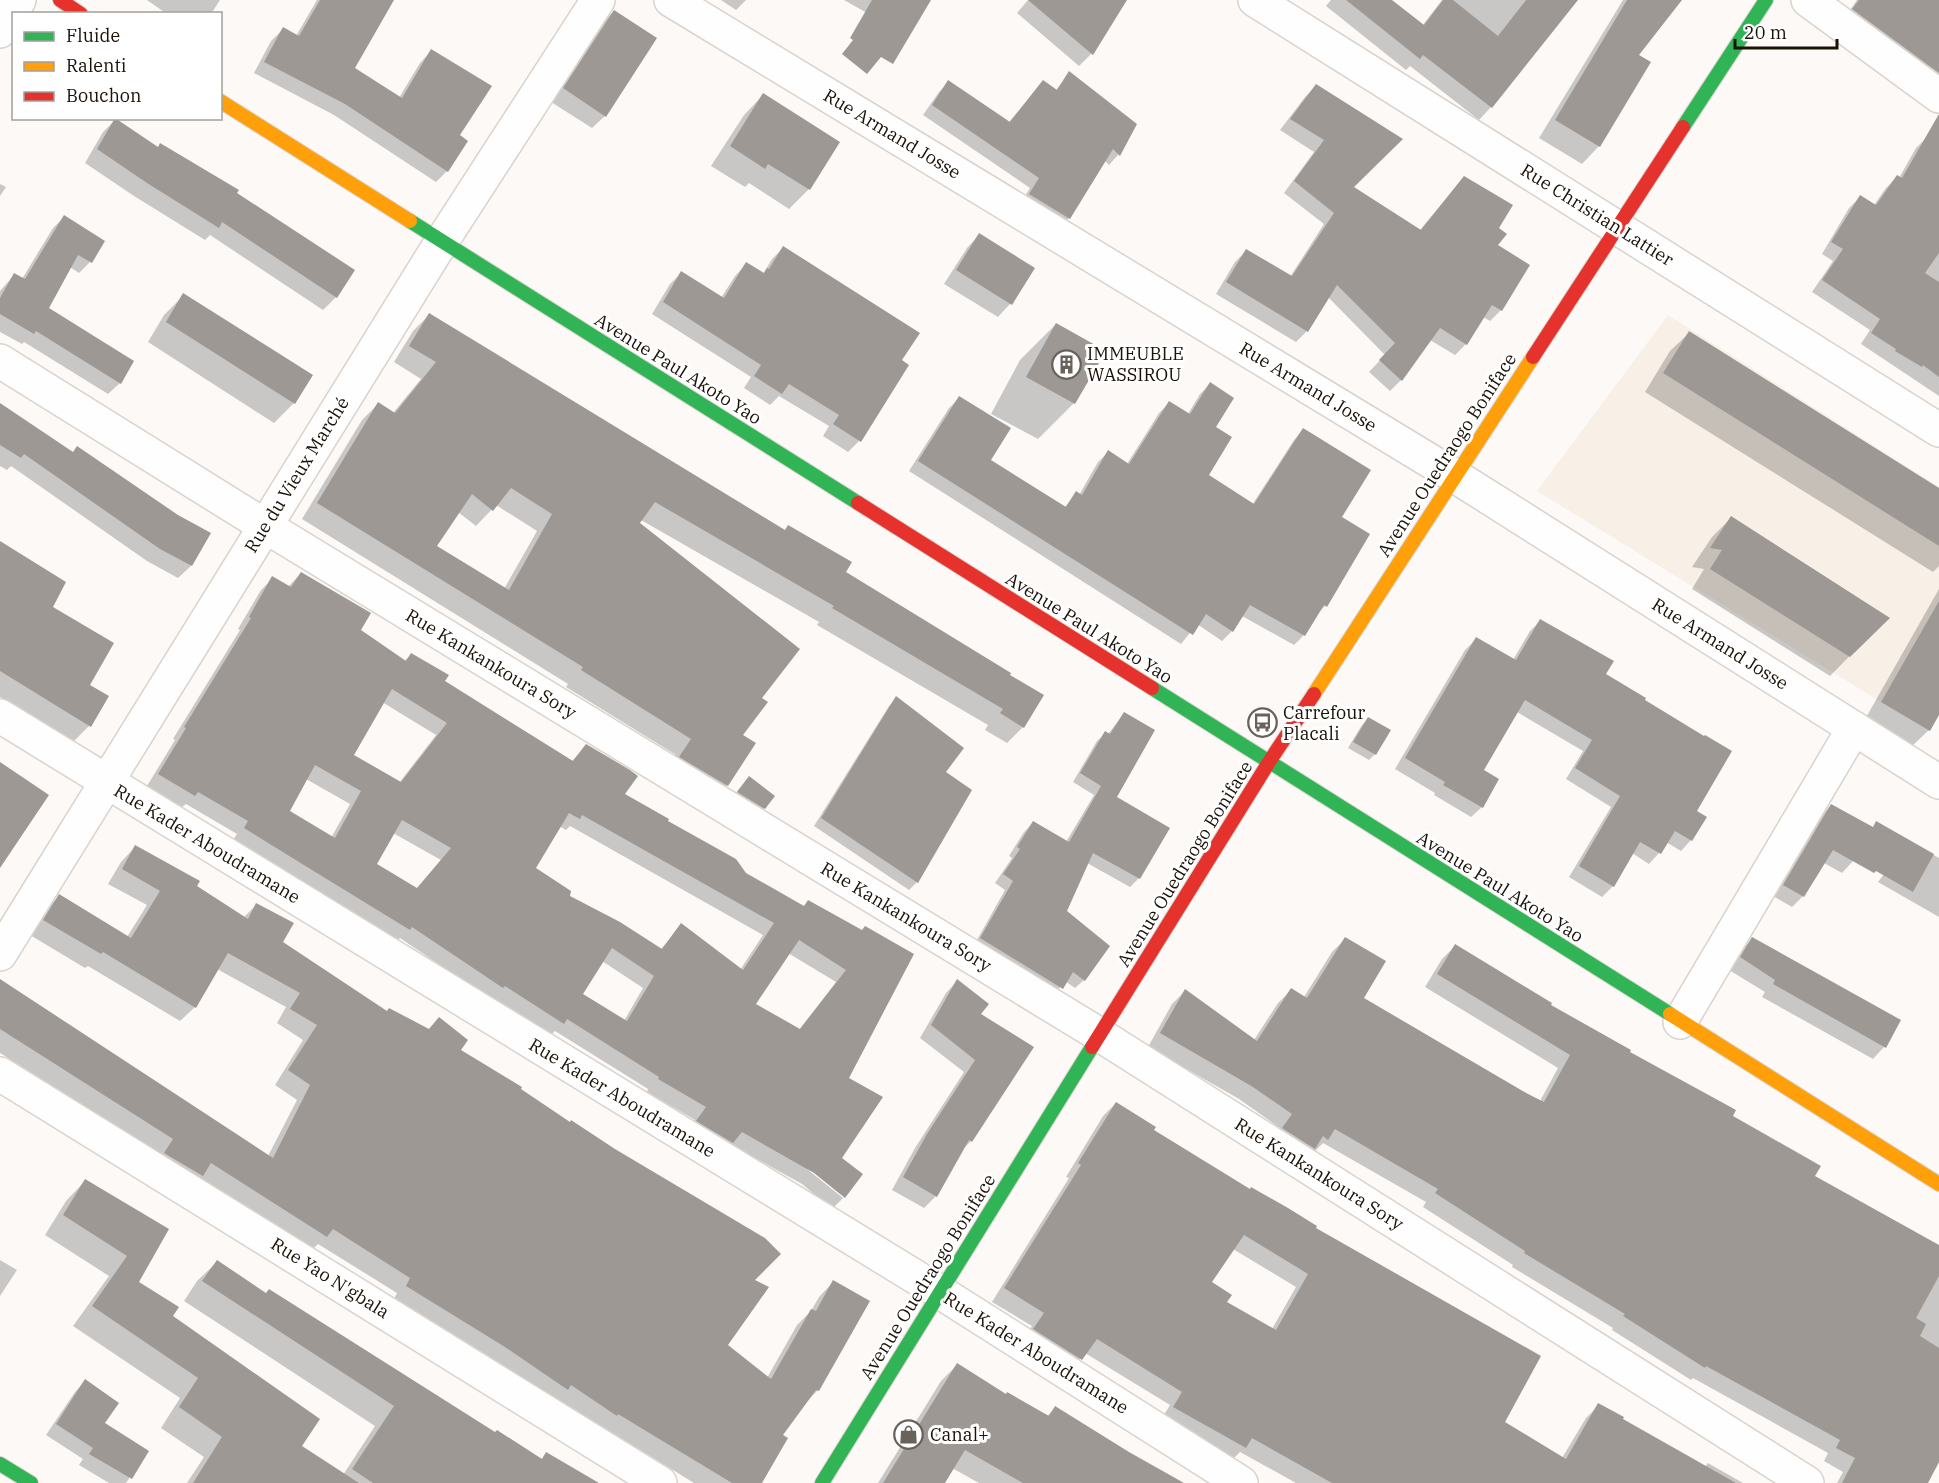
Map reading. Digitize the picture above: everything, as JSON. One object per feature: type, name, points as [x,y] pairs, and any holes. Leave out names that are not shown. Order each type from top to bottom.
[{"type":"street","points":[[0,31],[19,0]]},
{"type":"street","points":[[60,0],[78,12]]},
{"type":"street","name":"Rue du Vieux Marché","points":[[0,954],[442,241],[598,0]]},
{"type":"street","name":"Rue Armand Josse","points":[[671,0],[1455,476],[1939,782]]},
{"type":"street","name":"Rue Christian Lattier","points":[[1255,0],[1939,430]]},
{"type":"street","name":"Avenue Ouedraogo Boniface","points":[[822,1483],[1269,762],[1766,0]]},
{"type":"street","points":[[1808,0],[1939,96]]},
{"type":"street","name":"Avenue Paul Akoto Yao","points":[[222,102],[1939,1184]]},
{"type":"street","name":"Rue Kankankoura Sory","points":[[0,361],[265,526],[1100,1035],[1807,1483]]},
{"type":"street","name":"Rue Kader Aboudramane","points":[[0,716],[940,1292],[1241,1483]]},
{"type":"street","points":[[1680,1022],[1854,728]]},
{"type":"street","name":"Rue Yao N'gbala","points":[[0,1074],[660,1483]]},
{"type":"street","points":[[0,1464],[31,1483]]},
{"type":"shaded area","points":[[1668,315],[1939,487],[1939,601],[1881,702],[1537,491]]},
{"type":"building","points":[[320,0],[394,0],[355,68],[402,98],[431,49],[492,86],[460,135],[468,141],[448,172],[345,104],[264,62],[283,27],[299,36]]},
{"type":"building","points":[[872,0],[931,0],[893,64],[881,57],[867,74],[842,54],[853,40],[850,38]]},
{"type":"building","points":[[1028,0],[1127,0],[1093,55]]},
{"type":"building","points":[[1346,0],[1392,0],[1424,25],[1443,0],[1453,0],[1498,36],[1526,0],[1578,0],[1492,108],[1423,55],[1420,59]]},
{"type":"building","points":[[1627,0],[1682,0],[1639,55],[1651,62],[1600,147],[1555,120]]},
{"type":"building","points":[[1859,0],[1939,0],[1939,73],[1852,9]]},
{"type":"building","points":[[614,10],[657,38],[606,117],[563,88]]},
{"type":"building","points":[[1069,71],[1137,124],[1120,156],[1113,149],[1070,219],[1029,194],[1039,178],[932,105],[948,80],[1010,122],[1043,80],[1057,90]]},
{"type":"building","points":[[1316,84],[1403,139],[1354,187],[1421,230],[1464,176],[1513,205],[1499,228],[1507,234],[1498,245],[1530,265],[1502,311],[1492,305],[1467,345],[1440,328],[1402,381],[1379,360],[1395,343],[1337,285],[1308,332],[1226,282],[1246,249],[1292,276],[1334,213],[1294,181],[1324,140],[1290,119]]},
{"type":"building","points":[[763,93],[840,142],[810,190],[768,164],[765,169],[730,146]]},
{"type":"building","points":[[1939,114],[1939,253],[1925,273],[1939,282],[1939,377],[1923,365],[1922,367],[1895,351],[1896,349],[1871,333],[1880,319],[1822,280],[1843,249],[1831,242],[1860,195],[1876,205],[1897,175],[1902,178]]},
{"type":"building","points":[[114,120],[118,120],[158,147],[160,143],[239,190],[237,193],[355,270],[337,298],[222,222],[219,228],[97,149]]},
{"type":"building","points":[[64,215],[105,241],[92,263],[78,255],[49,308],[134,361],[121,384],[36,331],[34,334],[0,314],[0,298],[14,273],[25,279]]},
{"type":"building","points":[[979,233],[1035,268],[1012,305],[956,270]]},
{"type":"building","points":[[783,246],[920,333],[902,360],[909,365],[861,442],[833,424],[839,415],[789,384],[782,394],[754,376],[761,365],[663,302],[681,271],[724,298],[746,262],[764,273]]},
{"type":"building","points":[[183,293],[313,375],[295,404],[166,322]]},
{"type":"building","points":[[429,313],[785,530],[788,525],[852,562],[846,572],[1044,695],[1024,728],[1000,713],[1003,709],[832,608],[834,606],[655,502],[640,523],[800,649],[762,698],[768,702],[743,735],[756,743],[728,786],[679,757],[691,739],[581,670],[583,667],[317,503],[378,402],[395,413],[436,362],[409,346]],"holes":[[[511,488],[552,514],[509,590],[437,546],[472,494],[493,511]]]},
{"type":"building","name":"IMMEUBLE WASSIROU","points":[[1056,323],[1106,351],[1075,404],[1026,377]]},
{"type":"building","points":[[1689,331],[1939,488],[1939,546],[1663,373]]},
{"type":"building","points":[[1210,382],[1234,398],[1216,427],[1232,437],[1209,475],[1254,504],[1303,428],[1371,470],[1342,517],[1370,534],[1327,607],[1324,605],[1305,636],[1250,605],[1233,632],[1206,614],[1193,635],[918,461],[959,396],[1011,428],[991,460],[1066,507],[1076,491],[1082,495],[1108,450],[1129,464],[1169,401],[1190,414]]},
{"type":"building","points":[[0,403],[73,452],[77,446],[178,515],[211,533],[192,566],[160,549],[24,454],[21,458],[0,445]]},
{"type":"building","points":[[1731,516],[1890,618],[1850,657],[1710,569],[1722,550],[1710,548]]},
{"type":"building","points":[[0,541],[66,582],[53,607],[114,643],[90,685],[109,696],[91,727],[0,671]]},
{"type":"building","points":[[301,572],[371,613],[361,630],[406,661],[411,653],[449,675],[445,681],[573,761],[586,744],[638,776],[625,794],[736,859],[746,873],[804,906],[808,900],[862,930],[865,926],[914,954],[849,1078],[883,1097],[842,1158],[863,1174],[845,1198],[814,1173],[742,1132],[733,1143],[696,1121],[706,1107],[658,1079],[659,1077],[567,1019],[564,1024],[505,986],[503,988],[412,927],[410,930],[244,828],[248,821],[198,792],[195,796],[158,774],[251,618],[249,617],[272,576],[291,587]],"holes":[[[392,689],[447,723],[401,782],[354,755]],[[315,765],[361,791],[335,838],[290,811]],[[569,813],[580,819],[582,815],[774,923],[743,970],[681,923],[662,949],[620,922],[570,896],[571,891],[536,868]],[[402,820],[451,848],[417,888],[377,864]],[[799,940],[846,970],[800,1029],[756,1004]],[[612,948],[654,976],[627,1021],[583,994]]]},
{"type":"building","points":[[1939,601],[1939,715],[1930,731],[1881,702]]},
{"type":"building","points":[[1540,619],[1614,661],[1606,674],[1646,698],[1645,700],[1732,751],[1697,811],[1707,817],[1692,841],[1675,831],[1661,854],[1640,842],[1614,887],[1579,866],[1620,796],[1575,768],[1592,740],[1525,700],[1484,770],[1499,779],[1483,808],[1443,785],[1445,782],[1405,758],[1476,637],[1516,660]]},
{"type":"building","points":[[896,696],[964,748],[946,772],[972,790],[918,883],[821,818]]},
{"type":"building","points":[[1124,712],[1155,730],[1117,797],[1170,828],[1140,879],[1093,853],[1067,911],[1110,946],[1085,981],[1073,972],[1063,989],[980,938],[1013,881],[1003,874],[1020,849],[1017,847],[1033,821],[1069,842],[1101,786],[1080,773],[1105,731],[1110,734]]},
{"type":"building","points":[[1368,717],[1391,730],[1376,755],[1353,742]]},
{"type":"building","points":[[0,762],[49,795],[0,868]]},
{"type":"building","points":[[749,776],[775,796],[765,809],[737,792]]},
{"type":"building","points":[[1831,804],[1873,827],[1876,821],[1934,854],[1913,892],[1833,850],[1804,897],[1783,885]]},
{"type":"building","points":[[135,845],[200,881],[197,886],[248,919],[256,903],[294,923],[283,942],[387,1011],[389,1008],[429,1029],[439,1017],[468,1040],[461,1050],[522,1087],[521,1089],[570,1122],[571,1120],[615,1149],[765,1238],[781,1254],[755,1280],[769,1287],[728,1345],[771,1379],[811,1309],[816,1311],[833,1280],[870,1301],[819,1391],[816,1390],[783,1435],[788,1438],[762,1483],[732,1483],[618,1414],[617,1416],[571,1385],[568,1390],[505,1347],[406,1286],[410,1278],[333,1229],[327,1237],[211,1163],[203,1176],[164,1153],[173,1139],[0,1029],[0,979],[273,1158],[310,1085],[288,1070],[317,1025],[290,1009],[300,993],[228,953],[196,1008],[103,952],[101,954],[43,920],[59,894],[131,938],[160,891],[122,869]]},
{"type":"building","points":[[1345,937],[1386,961],[1364,998],[1526,1093],[1544,1102],[1570,1055],[1437,974],[1455,944],[1552,1003],[1551,1005],[1631,1050],[1630,1052],[1736,1110],[1733,1116],[1821,1166],[1815,1176],[1939,1245],[1939,1276],[1916,1318],[1926,1324],[1920,1336],[1939,1348],[1939,1462],[1928,1483],[1842,1483],[1855,1458],[1836,1448],[1840,1440],[1706,1366],[1705,1368],[1623,1316],[1625,1314],[1524,1253],[1525,1251],[1435,1193],[1438,1189],[1335,1129],[1328,1140],[1323,1136],[1315,1149],[1282,1128],[1292,1114],[1253,1087],[1160,1033],[1185,989],[1257,1041],[1291,988],[1307,998]]},
{"type":"building","points":[[1752,937],[1901,1020],[1886,1048],[1773,984],[1775,980],[1740,957]]},
{"type":"building","points":[[957,979],[989,1004],[981,1014],[1034,1047],[972,1142],[969,1140],[937,1197],[903,1177],[927,1134],[975,1060],[931,1025]]},
{"type":"building","points":[[1116,1102],[1156,1127],[1154,1130],[1250,1189],[1251,1187],[1288,1208],[1317,1226],[1316,1228],[1541,1356],[1505,1422],[1566,1459],[1598,1403],[1736,1483],[1332,1483],[1252,1438],[1246,1448],[1173,1407],[1182,1392],[1097,1339],[1082,1360],[1033,1329],[1044,1313],[1004,1288],[1081,1165],[1078,1163]],"holes":[[[1244,1235],[1308,1274],[1276,1330],[1227,1302],[1232,1295],[1212,1282]]]},
{"type":"building","points":[[85,1179],[169,1229],[139,1282],[179,1307],[173,1316],[320,1419],[302,1446],[359,1483],[193,1483],[222,1437],[179,1407],[198,1378],[92,1306],[127,1256],[63,1215]]},
{"type":"building","points":[[217,1260],[266,1293],[269,1289],[495,1432],[497,1430],[542,1459],[546,1452],[599,1483],[373,1483],[352,1469],[394,1406],[202,1281]]},
{"type":"building","points":[[957,1363],[1006,1394],[1007,1392],[1049,1416],[1055,1406],[1184,1483],[1023,1483],[965,1450],[945,1483],[883,1483]]},
{"type":"building","points":[[85,1379],[119,1403],[105,1423],[149,1451],[132,1479],[89,1454],[93,1448],[56,1424]]},
{"type":"traffic: fast","points":[[1683,127],[1766,0]]},
{"type":"traffic: fast","points":[[410,221],[858,503]]},
{"type":"traffic: fast","points":[[1152,688],[1670,1014]]},
{"type":"traffic: fast","points":[[822,1483],[1092,1047]]},
{"type":"traffic: fast","points":[[0,1464],[31,1483]]},
{"type":"traffic: slow","points":[[222,102],[410,221]]},
{"type":"traffic: slow","points":[[1314,694],[1533,357]]},
{"type":"traffic: slow","points":[[1670,1014],[1939,1184]]},
{"type":"traffic: jam","points":[[60,0],[78,12]]},
{"type":"traffic: jam","points":[[1533,357],[1683,127]]},
{"type":"traffic: jam","points":[[858,503],[1152,688]]},
{"type":"traffic: jam","points":[[1092,1047],[1269,762],[1314,694]]},
{"type":"place","name":"IMMEUBLE WASSIROU","points":[[1066,364]]},
{"type":"place","name":"Carrefour Placali","points":[[1262,723]]},
{"type":"place","name":"Canal+","points":[[909,1435]]}]
